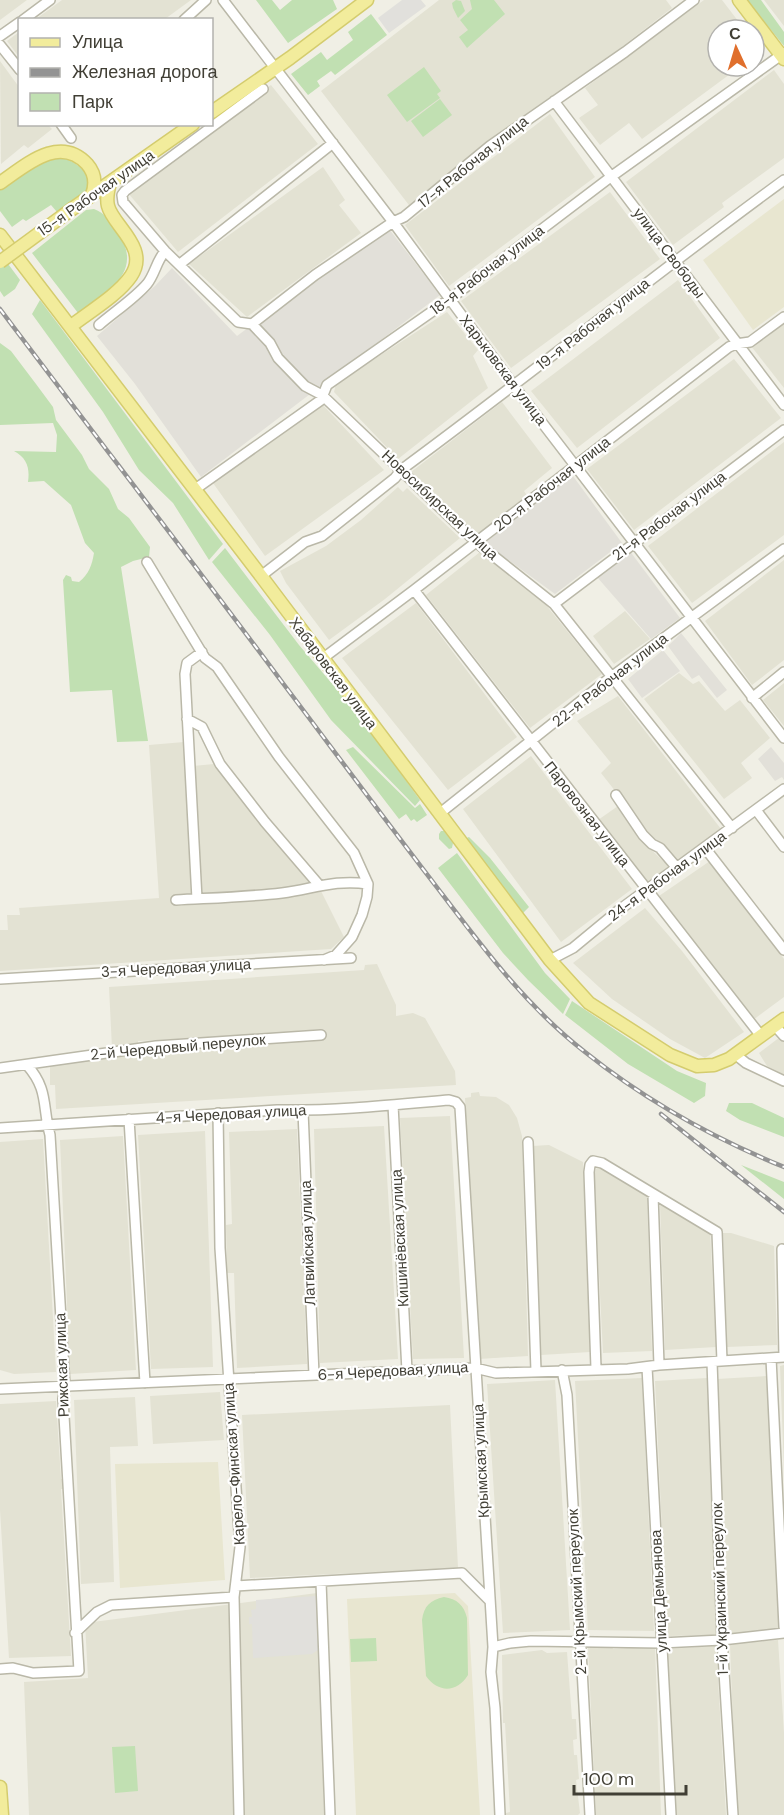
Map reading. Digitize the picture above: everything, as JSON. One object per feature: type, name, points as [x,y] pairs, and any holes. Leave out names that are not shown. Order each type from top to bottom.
[{"type":"main road","points":[[213,112],[238,100],[276,68],[367,0]]},
{"type":"main road","points":[[739,0],[783,56]]},
{"type":"main road","name":"15-я Рабочая улица","points":[[0,262],[190,126]]},
{"type":"main road","points":[[0,183],[39,157],[54,152],[67,152],[78,157],[93,173],[114,180],[107,194],[108,208],[133,247],[135,264],[132,274],[111,295],[71,326]]},
{"type":"main road","points":[[92,195],[93,173]]},
{"type":"main road","points":[[74,208],[97,205],[108,208]]},
{"type":"main road","name":"Хабаровская улица","points":[[0,235],[261,576],[549,960],[589,1003],[670,1055],[686,1063],[705,1066],[722,1062],[736,1055]]},
{"type":"main road","points":[[736,1055],[780,1022]]},
{"type":"main road","points":[[0,1787],[2,1815]]},
{"type":"street","points":[[25,18],[50,0]]},
{"type":"street","points":[[186,18],[206,0]]},
{"type":"street","name":"Харьковская улица","points":[[223,0],[333,142],[514,386],[784,738]]},
{"type":"street","name":"17-я Рабочая улица","points":[[252,324],[315,275],[393,222],[404,217],[490,146],[625,52],[694,0]]},
{"type":"street","points":[[0,36],[18,23]]},
{"type":"street","points":[[0,45],[18,68]]},
{"type":"street","name":"18-я Рабочая улица","points":[[194,490],[321,400],[327,386],[450,299],[612,176],[783,56]]},
{"type":"street","points":[[238,100],[263,89]]},
{"type":"street","name":"Новосибирская улица","points":[[213,120],[238,100]]},
{"type":"street","name":"улица Свободы","points":[[554,100],[784,405]]},
{"type":"street","points":[[62,126],[71,138]]},
{"type":"street","name":"Новосибирская улица","points":[[206,126],[125,191],[122,198],[126,207],[165,251],[238,322],[252,324],[270,343],[278,358],[305,386],[322,395],[476,542],[554,604],[732,828]]},
{"type":"street","points":[[180,264],[333,142]]},
{"type":"street","name":"19-я Рабочая улица","points":[[261,576],[305,542],[322,536],[395,478],[401,470],[514,386],[675,260],[784,180]]},
{"type":"street","points":[[99,325],[146,285],[165,251]]},
{"type":"street","name":"20-я Рабочая улица","points":[[322,658],[414,590],[729,347],[750,342],[784,316]]},
{"type":"street","name":"21-я Рабочая улица","points":[[554,604],[784,430]]},
{"type":"street","name":"22-я Рабочая улица","points":[[439,814],[611,677],[784,549]]},
{"type":"street","points":[[147,562],[205,658],[217,667],[279,757],[354,853],[368,884],[362,915],[351,937],[336,955],[324,960]]},
{"type":"street","name":"Паровозная улица","points":[[414,590],[761,1036]]},
{"type":"street","points":[[197,898],[185,674],[187,663],[202,652]]},
{"type":"street","points":[[752,698],[784,672]]},
{"type":"street","points":[[186,719],[202,727],[220,764],[265,822],[319,885]]},
{"type":"street","name":"24-я Рабочая улица","points":[[549,960],[573,948],[619,910],[784,789]]},
{"type":"street","points":[[616,795],[643,835],[660,848],[677,868]]},
{"type":"street","points":[[756,810],[784,847]]},
{"type":"street","points":[[705,848],[784,950]]},
{"type":"street","points":[[176,900],[305,890],[319,885],[350,881],[368,884]]},
{"type":"street","name":"3-я Чередовая улица","points":[[0,979],[351,958]]},
{"type":"street","points":[[780,1022],[784,1036]]},
{"type":"street","name":"2-й Чередовый переулок","points":[[0,1068],[156,1046],[321,1035]]},
{"type":"street","points":[[736,1055],[746,1063],[784,1081]]},
{"type":"street","name":"Рижская улица","points":[[0,1669],[13,1668],[33,1673],[79,1671],[75,1633],[63,1399],[65,1386],[50,1135],[44,1091],[39,1078],[27,1065]]},
{"type":"street","name":"4-я Чередовая улица","points":[[0,1128],[218,1113],[303,1111],[449,1100],[456,1102],[460,1107]]},
{"type":"street","name":"Кишинёвская улица","points":[[393,1105],[407,1371]]},
{"type":"street","name":"Крымская улица","points":[[460,1107],[493,1647],[491,1672],[500,1815]]},
{"type":"street","name":"Латвийская улица","points":[[303,1111],[314,1375]]},
{"type":"street","name":"Карело-Финская улица","points":[[218,1113],[220,1248],[240,1547],[234,1597],[239,1815]]},
{"type":"street","points":[[129,1119],[145,1383]]},
{"type":"street","points":[[528,1142],[536,1371]]},
{"type":"street","points":[[596,1368],[589,1173],[593,1161],[602,1162],[653,1195],[659,1365]]},
{"type":"street","name":"1-й Украинский переулок","points":[[653,1195],[717,1232],[722,1640],[733,1815]]},
{"type":"street","points":[[782,1249],[784,1357]]},
{"type":"street","name":"6-я Чередовая улица","points":[[0,1389],[475,1368],[496,1372],[628,1369],[784,1357]]},
{"type":"street","points":[[771,1358],[784,1627]]},
{"type":"street","name":"улица Демьянова","points":[[647,1367],[671,1815]]},
{"type":"street","name":"2-й Крымский переулок","points":[[562,1370],[567,1395],[590,1815]]},
{"type":"street","points":[[236,1586],[462,1573],[489,1600]]},
{"type":"street","points":[[321,1582],[330,1815]]},
{"type":"street","points":[[75,1633],[97,1612],[111,1605],[234,1597]]},
{"type":"street","points":[[493,1647],[510,1643],[722,1640],[784,1633]]},
{"type":"shaded area","points":[[0,0],[27,0],[0,20]]},
{"type":"shaded area","points":[[62,0],[191,0],[166,18],[37,18]]},
{"type":"shaded area","points":[[402,0],[421,0],[426,6],[389,33],[378,18]]},
{"type":"shaded area","points":[[439,0],[666,0],[672,8],[412,209],[321,91]]},
{"type":"shaded area","points":[[704,0],[722,0],[736,18],[706,18],[706,78],[725,78],[642,139],[629,123],[600,145],[579,118],[598,105],[585,88]]},
{"type":"shaded area","points":[[764,0],[784,0],[784,26]]},
{"type":"shaded area","points":[[18,33],[18,56],[7,41]]},
{"type":"shaded area","points":[[0,61],[18,86],[18,126],[49,126],[52,129],[28,148],[24,145],[1,164]]},
{"type":"shaded area","points":[[774,70],[784,84],[784,158],[722,203],[724,207],[673,245],[626,182]]},
{"type":"shaded area","points":[[271,85],[318,144],[178,252],[128,193]]},
{"type":"shaded area","points":[[550,114],[595,177],[449,286],[405,225]]},
{"type":"shaded area","points":[[323,167],[345,200],[339,205],[361,233],[247,317],[189,264]]},
{"type":"shaded area","points":[[610,192],[660,259],[511,368],[461,301]]},
{"type":"shaded area","points":[[784,199],[784,307],[753,330],[703,260]]},
{"type":"shaded area","points":[[389,229],[440,295],[201,477],[135,384],[97,336],[155,286],[172,268],[237,336],[316,277]]},
{"type":"shaded area","points":[[678,280],[720,338],[577,448],[531,391]]},
{"type":"shaded area","points":[[447,312],[478,350],[473,356],[488,388],[398,459],[334,392],[336,384]]},
{"type":"shaded area","points":[[784,321],[784,388],[751,346]]},
{"type":"shaded area","points":[[734,359],[781,418],[634,530],[587,469]]},
{"type":"shaded area","points":[[502,402],[552,468],[524,491],[528,497],[479,537],[440,503],[411,472]]},
{"type":"shaded area","points":[[321,403],[384,470],[265,556],[213,483]]},
{"type":"shaded area","points":[[784,442],[784,535],[692,603],[648,546]]},
{"type":"shaded area","points":[[570,472],[622,543],[555,594],[485,543]]},
{"type":"shaded area","points":[[398,487],[403,492],[407,488],[460,538],[385,599],[329,640],[286,583],[280,571],[326,546],[361,520]]},
{"type":"shaded area","points":[[629,550],[680,618],[651,639],[597,577]]},
{"type":"shaded area","points":[[480,552],[525,584],[546,605],[602,674],[530,728],[426,595]]},
{"type":"shaded area","points":[[784,560],[784,660],[752,685],[705,621]]},
{"type":"shaded area","points":[[416,603],[517,737],[448,790],[342,658]]},
{"type":"shaded area","points":[[625,611],[650,639],[614,664],[593,636]]},
{"type":"shaded area","points":[[681,633],[727,690],[717,698],[699,675],[692,679],[668,646]]},
{"type":"shaded area","points":[[663,650],[680,671],[642,698],[628,679]]},
{"type":"shaded area","points":[[679,673],[693,684],[699,681],[725,711],[740,700],[770,738],[741,763],[752,778],[724,799],[644,699]]},
{"type":"shaded area","points":[[784,683],[784,726],[763,700]]},
{"type":"shaded area","points":[[618,696],[721,829],[680,862],[645,829],[601,773],[611,763],[577,721]]},
{"type":"shaded area","points":[[184,742],[194,896],[172,898],[172,903],[321,891],[344,937],[331,949],[0,971],[0,930],[8,930],[7,915],[20,915],[19,908],[159,898],[149,745]]},
{"type":"shaded area","points":[[771,747],[784,763],[784,780],[782,777],[775,781],[758,759]]},
{"type":"shaded area","points":[[531,756],[632,889],[561,942],[463,809]]},
{"type":"shaded area","points":[[214,764],[314,883],[305,887],[202,895],[193,766]]},
{"type":"shaded area","points":[[618,806],[638,838],[670,867],[645,883],[598,820]]},
{"type":"shaded area","points":[[710,861],[784,959],[784,997],[753,1020],[659,896]]},
{"type":"shaded area","points":[[645,908],[682,951],[744,1032],[705,1058],[670,1039],[612,999],[573,963]]},
{"type":"shaded area","points":[[377,964],[396,1005],[396,1016],[413,1013],[425,1018],[455,1071],[456,1085],[56,1109],[55,1085],[50,1085],[50,1062],[136,1050],[313,1041],[313,1039],[325,1038],[324,1029],[296,1031],[296,1033],[138,1041],[138,1046],[112,1048],[109,987],[364,970],[365,965]]},
{"type":"shaded area","points":[[780,1037],[784,1041],[784,1077],[767,1066],[759,1053]]},
{"type":"shaded area","points":[[479,1092],[480,1096],[496,1097],[509,1105],[517,1118],[522,1136],[528,1356],[479,1359],[465,1098],[471,1097],[471,1093]]},
{"type":"shaded area","points":[[450,1116],[464,1358],[413,1359],[400,1118]]},
{"type":"shaded area","points":[[384,1126],[398,1359],[320,1363],[314,1129]]},
{"type":"shaded area","points":[[297,1129],[307,1364],[237,1368],[234,1273],[227,1273],[226,1225],[232,1224],[229,1132]]},
{"type":"shaded area","points":[[205,1131],[213,1367],[151,1369],[138,1135]]},
{"type":"shaded area","points":[[123,1136],[136,1370],[70,1374],[60,1140]]},
{"type":"shaded area","points":[[43,1139],[56,1372],[14,1374],[0,1370],[0,1142]]},
{"type":"shaded area","points":[[549,1145],[583,1162],[590,1352],[541,1355],[532,1146]]},
{"type":"shaded area","points":[[601,1165],[647,1195],[652,1351],[603,1353],[594,1175],[596,1169]]},
{"type":"shaded area","points":[[660,1204],[710,1230],[716,1347],[665,1350]]},
{"type":"shaded area","points":[[723,1233],[731,1233],[774,1246],[777,1345],[727,1347]]},
{"type":"shaded area","points":[[784,1365],[784,1470],[780,1366]]},
{"type":"shaded area","points":[[767,1376],[780,1630],[730,1634],[722,1522],[717,1379]]},
{"type":"shaded area","points":[[642,1378],[654,1631],[588,1630],[575,1381]]},
{"type":"shaded area","points":[[707,1378],[716,1635],[667,1636],[655,1381]]},
{"type":"shaded area","points":[[555,1380],[570,1630],[503,1633],[487,1384]]},
{"type":"shaded area","points":[[220,1392],[224,1440],[153,1444],[150,1396]]},
{"type":"shaded area","points":[[135,1397],[138,1446],[110,1447],[114,1582],[81,1584],[74,1400]]},
{"type":"shaded area","points":[[56,1401],[61,1479],[63,1479],[64,1489],[61,1489],[71,1656],[9,1658],[0,1510],[0,1404]]},
{"type":"shaded area","points":[[450,1405],[458,1568],[250,1578],[242,1415]]},
{"type":"shaded area","points":[[218,1462],[225,1580],[120,1588],[115,1464]]},
{"type":"shaded area","points":[[317,1593],[324,1815],[29,1815],[24,1682],[88,1678],[85,1623]]},
{"type":"shaded area","points":[[455,1593],[468,1606],[480,1815],[356,1815],[347,1599]]},
{"type":"shaded area","points":[[316,1596],[318,1650],[312,1654],[253,1658],[252,1624],[249,1624],[249,1617],[252,1617],[251,1610],[256,1609],[256,1600]]},
{"type":"shaded area","points":[[778,1640],[784,1733],[784,1815],[738,1815],[730,1644]]},
{"type":"shaded area","points":[[612,1646],[613,1649],[655,1646],[661,1815],[596,1815],[588,1647]]},
{"type":"shaded area","points":[[716,1646],[726,1815],[675,1815],[667,1649]]},
{"type":"shaded area","points":[[542,1650],[547,1653],[567,1652],[572,1719],[576,1719],[577,1739],[573,1740],[574,1755],[577,1755],[579,1779],[576,1780],[580,1813],[578,1815],[506,1815],[510,1812],[505,1723],[503,1723],[502,1655]]},
{"type":"green space","points":[[256,0],[272,0],[280,10],[292,0],[333,0],[337,9],[288,43]]},
{"type":"green space","points":[[456,0],[461,1],[465,11],[458,18],[452,3]]},
{"type":"green space","points":[[470,0],[494,0],[505,14],[467,48],[459,37],[468,30],[460,20],[472,9]]},
{"type":"green space","points":[[747,0],[761,0],[784,32],[784,46],[766,24],[766,18],[761,18]]},
{"type":"green space","points":[[371,14],[387,35],[335,75],[331,71],[317,81],[320,86],[308,95],[291,74],[321,52],[327,60],[353,40],[348,32]]},
{"type":"green space","points":[[424,67],[441,91],[437,94],[440,98],[407,122],[387,95]]},
{"type":"green space","points":[[440,99],[452,115],[423,137],[411,121]]},
{"type":"green space","points":[[58,156],[84,170],[88,176],[88,189],[83,196],[57,212],[51,205],[12,227],[0,211],[0,190],[44,160]]},
{"type":"green space","points":[[94,209],[104,215],[117,231],[125,245],[127,258],[120,279],[101,297],[78,313],[32,253],[86,210]]},
{"type":"green space","points":[[0,253],[20,280],[15,289],[4,297],[0,291]]},
{"type":"green space","points":[[40,300],[223,544],[209,560],[173,503],[139,470],[103,412],[32,314]]},
{"type":"green space","points":[[0,343],[11,351],[53,407],[56,420],[82,455],[89,469],[109,489],[118,509],[129,518],[150,547],[149,557],[121,567],[148,741],[117,742],[112,690],[70,692],[63,580],[66,575],[71,577],[72,581],[79,582],[90,569],[94,553],[85,543],[71,505],[44,481],[28,482],[27,464],[14,451],[56,452],[57,435],[53,423],[0,425]]},
{"type":"green space","points":[[225,548],[299,645],[358,714],[420,800],[415,806],[331,720],[270,635],[212,562]]},
{"type":"green space","points":[[353,747],[415,808],[420,804],[427,815],[417,822],[414,819],[411,821],[406,814],[399,819],[346,750]]},
{"type":"green space","points":[[441,831],[444,831],[453,843],[452,848],[449,849],[439,839]]},
{"type":"green space","points":[[469,837],[490,858],[529,907],[520,916],[462,840]]},
{"type":"green space","points":[[457,853],[545,973],[570,999],[563,1014],[503,953],[438,868]]},
{"type":"green space","points":[[572,1001],[677,1071],[706,1083],[705,1096],[694,1103],[628,1064],[565,1015]]},
{"type":"green space","points":[[729,1103],[752,1103],[784,1118],[784,1137],[740,1120],[726,1111]]},
{"type":"green space","points":[[741,1165],[784,1182],[784,1199]]},
{"type":"green space","points":[[444,1597],[459,1603],[467,1618],[468,1675],[458,1685],[447,1689],[436,1686],[426,1676],[422,1620],[428,1604]]},
{"type":"green space","points":[[376,1638],[377,1661],[351,1662],[350,1639]]},
{"type":"green space","points":[[135,1746],[138,1791],[115,1793],[112,1747]]},
{"type":"railway","points":[[0,309],[456,912],[525,996],[585,1052],[631,1086],[706,1131],[784,1167]]},
{"type":"railway","points":[[661,1114],[784,1212]]}]
